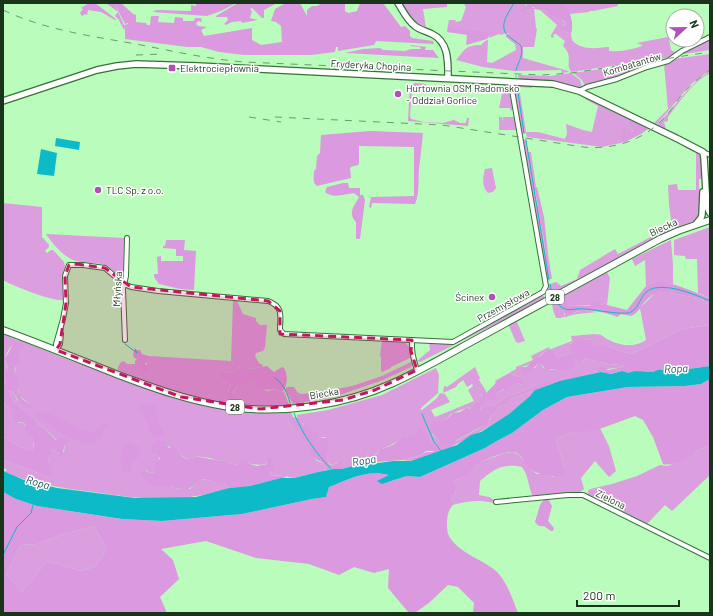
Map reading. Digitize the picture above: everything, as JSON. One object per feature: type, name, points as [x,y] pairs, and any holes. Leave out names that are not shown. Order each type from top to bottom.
[{"type":"main road","name":"Biecka","points":[[3,330],[181,397],[230,407],[280,409],[314,406],[348,399],[387,385],[660,240],[696,224],[708,222]]},
{"type":"main road","name":"Biecka","points":[[628,258],[682,232],[708,222]]},
{"type":"street","points":[[398,3],[414,26],[437,37],[444,44],[448,58],[448,78]]},
{"type":"street","name":"Kombatantów","points":[[579,91],[587,87],[617,79],[647,67],[668,61],[682,51],[710,37]]},
{"type":"street","name":"Fryderyka Chopina","points":[[3,101],[97,70],[136,64],[554,84],[579,91],[703,152]]},
{"type":"street","name":"Przemysłowa","points":[[124,284],[131,287],[158,291],[268,301],[278,308],[281,316],[280,330],[284,334],[453,342],[543,292],[546,286],[511,82]]},
{"type":"street","points":[[703,152],[710,155]]},
{"type":"street","points":[[703,152],[708,222]]},
{"type":"street","points":[[696,224],[702,215],[705,178]]},
{"type":"street","points":[[707,207],[710,213]]},
{"type":"street","points":[[702,215],[708,222]]},
{"type":"street","name":"Młyńska","points":[[125,340],[124,284],[126,276],[127,238]]},
{"type":"street","points":[[56,350],[56,344],[61,332],[66,303],[65,276],[70,265],[105,268],[124,284]]},
{"type":"street","points":[[412,340],[411,350],[417,370]]},
{"type":"street","name":"Zielona","points":[[496,502],[568,494],[583,495],[710,558]]},
{"type":"highlighted area","points":[[76,264],[105,268],[131,287],[268,301],[280,311],[280,334],[412,340],[411,351],[417,370],[375,390],[343,400],[260,409],[181,397],[56,350],[60,344],[66,303],[65,276],[69,265]]},
{"type":"shaded area","points":[[89,3],[95,3],[116,19],[115,20],[101,12],[88,10],[87,15],[85,14],[82,16],[80,13],[83,9],[81,8]]},
{"type":"shaded area","points":[[106,3],[114,3],[121,3],[136,15],[136,22],[146,23],[147,25],[150,25],[151,16],[159,16],[158,22],[174,23],[175,17],[183,18],[183,21],[194,21],[195,18],[201,18],[202,22],[198,21],[196,24],[198,26],[207,27],[201,30],[204,36],[252,28],[252,40],[261,45],[282,42],[281,26],[276,22],[271,21],[275,9],[286,3],[300,3],[307,16],[307,10],[312,6],[317,6],[322,3],[345,4],[345,11],[348,13],[357,11],[360,3],[383,3],[401,27],[405,26],[410,31],[410,36],[412,38],[433,41],[434,44],[376,41],[374,45],[338,51],[338,47],[336,47],[335,52],[311,55],[244,55],[219,52],[201,47],[187,47],[125,39],[125,27],[124,30],[119,20],[115,16],[118,12]],"holes":[[[114,3],[125,24],[128,24],[124,25]]]},
{"type":"shaded area","points":[[196,3],[236,3],[207,16],[153,12],[157,10],[191,11],[191,5],[196,6]]},
{"type":"shaded area","points":[[238,3],[277,3],[264,10],[264,18],[262,18],[252,8],[250,9],[252,11],[250,18],[258,20],[242,23],[241,21],[232,22],[226,25],[224,24],[228,20],[227,17],[216,17]]},
{"type":"shaded area","points":[[402,3],[447,3],[447,7],[423,9],[426,28],[413,20]]},
{"type":"shaded area","points":[[463,3],[529,3],[525,5],[526,11],[530,8],[534,8],[537,29],[534,47],[523,47],[523,58],[569,72],[562,73],[561,70],[514,71],[483,67],[456,60],[468,47],[481,45],[488,40],[487,62],[492,63],[516,50],[515,44],[505,36],[509,34],[508,33],[499,34],[489,38],[490,35],[479,31],[471,29],[459,30],[448,25],[449,20],[456,20],[455,22],[461,21],[466,7]]},
{"type":"shaded area","points":[[529,3],[566,3],[565,5],[569,11],[571,19],[571,34],[561,30],[560,27],[566,25],[564,21],[546,11],[534,9],[534,7],[523,12],[520,10]]},
{"type":"shaded area","points":[[566,3],[617,3],[618,6],[570,14],[565,5]]},
{"type":"shaded area","points":[[540,10],[559,17],[566,25],[562,26],[561,30],[571,34],[572,40],[580,46],[594,48],[609,47],[609,51],[621,51],[642,46],[637,43],[665,38],[665,48],[671,48],[671,50],[675,52],[686,48],[672,57],[571,72],[569,69],[568,53],[563,46],[565,41],[556,34],[554,34],[553,38],[551,37],[557,25]]},
{"type":"shaded area","points":[[448,25],[458,29],[464,28],[487,32],[490,35],[487,39],[466,45],[467,35],[447,32]]},
{"type":"shaded area","points":[[710,39],[710,50],[678,55],[692,48],[705,48],[705,42]]},
{"type":"shaded area","points":[[410,46],[426,47],[425,50],[433,50],[439,58],[345,53],[363,49],[380,48],[383,50],[405,51],[411,49],[421,49],[420,47]]},
{"type":"shaded area","points":[[710,54],[710,70],[690,85],[658,123],[654,126],[651,124],[652,122],[654,123],[668,109],[664,64],[674,59]]},
{"type":"shaded area","points":[[670,59],[585,86],[582,80],[573,73]]},
{"type":"shaded area","points":[[710,71],[710,73],[687,93],[668,117],[668,121],[664,122],[666,129],[678,134],[678,136],[656,126],[694,83]]},
{"type":"shaded area","points":[[571,73],[580,80],[582,87],[577,88],[558,82],[519,80],[518,75],[550,76]]},
{"type":"shaded area","points":[[415,83],[426,84],[425,88],[413,88],[412,90],[411,119],[424,122],[443,123],[454,120],[460,123],[466,123],[467,118],[469,118],[468,126],[408,121],[410,86]]},
{"type":"shaded area","points":[[504,84],[508,86],[509,89],[513,109],[511,111],[510,108],[499,108]]},
{"type":"shaded area","points":[[516,85],[532,86],[532,88],[519,87],[526,132],[538,132],[565,139],[567,133],[566,124],[592,132],[598,106],[585,99],[586,97],[629,117],[627,120],[633,131],[626,130],[624,139],[625,142],[602,147],[527,137],[526,133],[522,134],[514,90]]},
{"type":"shaded area","points":[[499,117],[502,117],[503,122],[503,117],[514,117],[517,130],[499,130]]},
{"type":"shaded area","points":[[629,117],[648,127],[648,129],[625,142],[621,135],[624,127],[627,131],[628,129],[632,132],[633,131],[627,120]]},
{"type":"shaded area","points":[[370,131],[423,133],[419,166],[418,193],[415,204],[372,203],[371,208],[369,207],[371,197],[414,196],[414,147],[359,146],[359,164],[350,168],[351,178],[317,186],[314,183],[314,171],[316,169],[317,156],[320,153],[321,135]]},
{"type":"shaded area","points":[[526,139],[528,152],[531,152],[536,187],[535,198],[541,217],[546,255],[548,254],[552,279],[547,279],[522,140]]},
{"type":"shaded area","points":[[686,145],[700,153],[702,159],[703,166],[701,179],[699,179],[699,189],[702,192],[699,216],[696,220],[668,232],[556,293],[555,291],[549,294],[547,288],[548,285],[556,282],[561,286],[577,279],[580,270],[615,249],[618,254],[672,226],[668,185],[677,184],[678,190],[696,190],[696,153],[684,147]]},
{"type":"shaded area","points":[[492,168],[496,188],[493,192],[488,193],[484,187],[483,181],[485,169]]},
{"type":"shaded area","points":[[348,183],[349,188],[360,188],[360,195],[363,195],[365,200],[360,239],[356,239],[356,222],[352,215],[354,206],[359,197],[354,193],[335,196],[325,192],[327,187]]},
{"type":"shaded area","points":[[537,187],[544,217],[548,254],[546,255],[541,217],[535,190]]},
{"type":"shaded area","points":[[3,203],[42,207],[42,237],[49,245],[45,251],[47,253],[53,250],[64,262],[65,266],[63,277],[63,300],[51,299],[3,280]]},
{"type":"shaded area","points":[[710,227],[710,298],[698,293],[697,259],[686,259],[685,256],[674,255],[674,240]]},
{"type":"shaded area","points":[[46,234],[124,238],[123,275],[119,276],[103,264],[81,262],[69,258],[54,245]]},
{"type":"shaded area","points":[[166,240],[185,240],[184,250],[196,251],[194,290],[180,289],[159,284],[154,277],[154,274],[158,274],[157,257],[161,256],[161,261],[183,261],[183,256],[176,256],[176,249],[163,248]]},
{"type":"shaded area","points":[[671,240],[673,284],[660,283],[647,288],[645,260],[635,266],[632,259]]},
{"type":"shaded area","points":[[607,272],[610,278],[607,305],[605,303],[601,305],[570,306],[564,301],[562,307],[564,316],[583,310],[597,312],[556,318],[552,302]]},
{"type":"shaded area","points":[[661,282],[679,286],[710,298],[710,304],[699,298],[673,294],[670,291],[665,291],[653,294],[637,312],[631,316],[621,314],[617,317],[591,311],[580,311],[565,317],[564,311],[559,303],[560,300],[563,299],[570,306],[590,306],[592,302],[601,305],[605,303],[607,305],[627,310],[646,286],[647,287]]},
{"type":"shaded area","points":[[670,291],[673,294],[699,298],[710,304],[710,325],[680,330],[631,354],[608,346],[594,346],[592,340],[582,340],[570,343],[574,355],[568,354],[558,358],[554,350],[551,349],[572,341],[571,336],[595,334],[601,335],[608,340],[623,345],[641,343],[646,340],[640,308],[655,293]]},
{"type":"shaded area","points":[[540,295],[544,296],[545,299],[420,362],[417,361],[430,350],[429,342],[452,342]]},
{"type":"shaded area","points":[[233,301],[237,301],[243,314],[256,318],[256,321],[260,325],[267,325],[265,348],[263,351],[256,353],[255,356],[259,363],[263,365],[262,367],[252,369],[249,368],[247,370],[240,367],[232,373],[224,371],[223,380],[231,385],[228,391],[233,394],[236,388],[241,384],[254,382],[256,385],[267,391],[277,389],[282,392],[284,391],[289,405],[244,405],[202,399],[139,379],[118,370],[121,362],[124,361],[127,364],[135,364],[137,358],[140,364],[146,365],[149,356],[231,361]]},
{"type":"shaded area","points":[[517,322],[525,341],[518,343],[516,342],[509,326]]},
{"type":"shaded area","points":[[710,325],[710,366],[668,372],[662,370],[629,373],[622,371],[611,374],[601,372],[591,374],[592,372],[596,372],[601,366],[608,370],[623,367],[621,365],[603,363],[587,358],[580,362],[573,359],[575,363],[570,370],[560,372],[556,369],[546,370],[542,365],[538,364],[529,372],[524,374],[520,367],[526,367],[536,357],[539,357],[551,349],[554,350],[558,358],[568,354],[573,354],[570,344],[581,339],[592,340],[594,346],[608,346],[631,354],[680,330]]},
{"type":"shaded area","points":[[3,334],[19,341],[11,346],[7,353],[6,364],[8,369],[3,387]]},
{"type":"shaded area","points":[[20,340],[23,342],[24,346],[19,350],[19,364],[15,368],[14,373],[17,378],[18,389],[21,397],[32,406],[32,408],[25,407],[13,392],[9,391],[14,402],[35,419],[38,425],[44,428],[56,440],[63,436],[68,442],[65,444],[62,456],[52,449],[48,458],[53,473],[49,477],[3,460],[3,438],[5,437],[25,449],[32,450],[34,445],[32,437],[26,432],[25,424],[22,422],[15,422],[12,411],[3,402],[3,387],[6,382],[6,373],[8,369],[5,359],[14,342]]},
{"type":"shaded area","points":[[382,340],[405,342],[409,347],[410,358],[382,372],[380,356]]},
{"type":"shaded area","points":[[22,341],[156,392],[187,401],[232,410],[291,412],[293,417],[288,420],[289,423],[295,429],[299,427],[302,429],[314,458],[323,463],[327,470],[293,478],[281,475],[269,476],[272,472],[268,463],[259,465],[244,463],[236,465],[225,461],[195,456],[188,460],[167,445],[154,454],[158,456],[160,460],[155,464],[155,472],[149,473],[146,470],[142,475],[144,478],[172,486],[175,489],[190,489],[198,481],[206,479],[216,483],[224,483],[229,488],[208,494],[170,499],[119,496],[58,487],[36,483],[4,472],[7,470],[3,467],[3,460],[49,477],[50,463],[48,458],[52,449],[59,454],[64,452],[65,444],[57,440],[44,428],[38,425],[35,419],[14,402],[9,391],[13,392],[17,400],[29,408],[29,404],[20,396],[14,373],[19,359],[19,350],[23,342]]},
{"type":"shaded area","points":[[549,347],[550,349],[542,353],[532,362],[520,367],[535,368],[538,364],[542,365],[543,368],[551,370],[556,369],[560,372],[569,370],[573,359],[582,361],[587,358],[603,363],[621,365],[623,368],[596,371],[591,374],[593,374],[554,384],[546,381],[507,396],[492,407],[481,410],[480,407],[483,402],[504,389],[518,383],[521,385],[519,377],[509,373],[516,369],[516,367],[533,360],[531,356]]},
{"type":"shaded area","points":[[135,350],[140,350],[142,354],[149,356],[149,359],[145,364],[149,372],[142,373],[138,359],[134,358],[133,354]]},
{"type":"shaded area","points":[[411,362],[411,367],[383,380],[334,397],[293,404],[285,389],[287,387],[294,387],[298,393],[302,394],[352,386],[382,376]]},
{"type":"shaded area","points":[[245,366],[247,370],[249,368],[252,369],[267,366],[274,372],[282,367],[284,368],[287,380],[284,390],[282,392],[277,389],[264,390],[258,387],[254,382],[250,382],[236,388],[233,394],[235,397],[234,400],[227,394],[231,385],[220,376],[224,371],[232,373]]},
{"type":"shaded area","points":[[475,367],[480,378],[479,380],[486,393],[481,393],[482,398],[480,401],[476,402],[470,409],[468,407],[451,414],[446,420],[436,422],[432,434],[445,447],[478,429],[489,421],[491,415],[496,412],[498,407],[507,405],[511,399],[535,390],[516,409],[473,436],[440,452],[412,461],[403,460],[426,452],[433,452],[432,443],[428,432],[422,431],[416,436],[401,439],[400,441],[379,450],[378,453],[368,455],[363,460],[364,463],[342,469],[342,463],[337,462],[334,465],[328,462],[327,456],[330,441],[325,437],[319,438],[315,431],[304,426],[300,418],[297,417],[297,415],[328,410],[382,395],[436,368],[439,375],[438,393],[420,409],[422,410],[437,398],[440,393],[445,394],[450,402],[431,410],[435,417],[474,401],[468,390],[473,386],[472,384],[467,387],[463,380],[456,387],[443,393],[444,386],[447,387]]},
{"type":"shaded area","points":[[509,373],[496,383],[495,381]]},
{"type":"shaded area","points":[[509,373],[519,377],[523,383],[522,385],[518,383],[509,387],[506,391],[504,389],[496,394],[493,400],[491,399],[483,402],[483,405],[480,407],[481,410],[486,407],[492,407],[507,396],[546,381],[552,381],[554,383],[511,399],[507,405],[498,407],[496,412],[491,415],[488,423],[457,440],[451,446],[443,446],[431,432],[433,422],[446,420],[453,413],[460,412],[467,407],[470,409],[476,402],[480,401],[482,397],[481,392],[486,393],[496,382]]},
{"type":"shaded area","points":[[710,379],[710,445],[695,452],[693,456],[667,465],[663,464],[653,437],[643,420],[635,416],[595,430],[570,433],[556,439],[565,470],[562,477],[545,475],[532,471],[519,454],[510,452],[481,462],[454,482],[456,490],[455,495],[451,496],[451,499],[455,503],[451,507],[448,514],[448,534],[458,547],[486,564],[499,574],[508,588],[518,613],[473,613],[474,603],[458,587],[448,585],[430,602],[415,613],[409,613],[388,588],[389,569],[374,573],[354,567],[339,575],[309,564],[256,558],[206,541],[161,549],[173,560],[179,579],[160,597],[167,613],[3,613],[3,492],[16,499],[37,506],[121,519],[162,521],[242,514],[326,497],[329,487],[366,474],[382,473],[390,475],[385,478],[389,482],[407,476],[420,477],[485,448],[512,433],[543,410],[567,397],[628,387],[685,386],[701,384]],"holes":[[[94,526],[107,549],[96,566],[81,571],[47,561],[22,592],[6,574],[21,545],[38,544],[63,534]]]},
{"type":"shaded area","points":[[3,402],[12,411],[19,423],[22,422],[30,431],[34,443],[32,450],[21,447],[5,437],[3,438]]},
{"type":"shaded area","points":[[153,403],[156,405],[157,408],[155,412],[164,433],[162,437],[155,437],[139,409],[143,405],[146,406]]},
{"type":"shaded area","points":[[35,411],[53,415],[81,430],[83,429],[92,433],[101,423],[108,423],[108,428],[101,433],[102,436],[97,441],[87,444],[58,432],[54,426],[40,419],[35,414]]},
{"type":"shaded area","points":[[293,417],[303,420],[302,423],[304,426],[307,425],[317,432],[319,438],[327,438],[330,441],[328,451],[329,463],[334,465],[340,461],[342,463],[342,469],[327,470],[323,463],[311,455],[309,443],[301,436],[302,429],[299,427],[296,430],[289,423],[289,418]]},
{"type":"shaded area","points":[[420,428],[424,432],[428,432],[432,443],[437,449],[435,451],[426,451],[421,455],[403,460],[364,463],[363,460],[370,454],[378,453],[380,449],[392,445],[402,438],[407,438],[412,435],[416,436],[418,429]]},
{"type":"shaded area","points":[[600,428],[609,446],[616,471],[609,477],[595,461],[581,478],[584,489],[580,492],[533,497],[526,474],[522,467],[509,466],[494,470],[480,481],[479,495],[489,497],[494,500],[493,503],[477,501],[452,505],[455,503],[451,499],[451,496],[455,495],[456,490],[453,483],[480,462],[505,453],[513,452],[519,455],[531,470],[537,474],[545,473],[553,477],[565,470],[556,439],[570,433]]},
{"type":"shaded area","points":[[158,440],[165,442],[169,448],[172,447],[188,460],[195,456],[225,461],[236,465],[243,462],[257,466],[267,464],[267,459],[270,458],[275,465],[274,470],[269,474],[269,476],[285,475],[286,477],[250,486],[229,488],[224,483],[216,483],[206,479],[200,480],[185,490],[182,488],[175,489],[172,486],[153,485],[145,481],[141,472],[144,470],[150,473],[155,472],[155,463],[160,460],[160,458],[152,452],[153,443]]},
{"type":"shaded area","points":[[129,442],[139,447],[141,450],[139,457],[130,460],[130,473],[123,472],[120,461],[123,456],[122,451],[125,445]]},
{"type":"shaded area","points":[[710,445],[710,475],[672,511],[665,505],[647,524],[588,494],[590,489],[637,476],[660,465],[668,466],[687,457],[693,456],[695,452]]},
{"type":"shaded area","points":[[551,497],[549,501],[552,506],[548,521],[554,528],[553,531],[544,526],[538,526],[535,522],[540,505],[545,498]]},
{"type":"shaded area","points":[[94,526],[107,549],[96,566],[81,571],[47,561],[22,592],[6,574],[21,545],[38,544],[63,534]]},
{"type":"water","points":[[56,138],[80,142],[79,150],[55,146]]},
{"type":"water","points":[[41,149],[57,153],[54,176],[37,174]]},
{"type":"water","points":[[710,366],[710,379],[701,384],[685,386],[628,387],[567,397],[543,410],[512,433],[485,448],[420,477],[407,476],[382,484],[377,481],[389,475],[381,473],[366,474],[329,487],[326,497],[242,514],[162,521],[122,519],[37,506],[16,499],[3,492],[3,471],[24,480],[57,488],[135,498],[196,497],[229,488],[250,486],[281,478],[294,478],[334,469],[342,469],[364,463],[411,461],[457,445],[471,435],[481,432],[509,414],[535,390],[560,381],[601,372],[611,374],[622,371],[629,373],[638,371],[652,372],[663,370],[668,372]]},
{"type":"waterway","points":[[514,3],[506,16],[504,30],[521,46],[522,49],[516,70]]},
{"type":"waterway","points":[[517,86],[524,133]]},
{"type":"waterway","points":[[526,140],[549,280]]},
{"type":"waterway","points":[[550,284],[552,294]]},
{"type":"waterway","points":[[556,301],[562,308],[567,310],[588,309],[615,313],[627,313],[631,312],[637,307],[646,292],[654,288],[661,287],[676,289],[710,301]]},
{"type":"waterway","points":[[125,344],[137,353],[135,349]]},
{"type":"waterway","points":[[275,378],[285,389],[290,403]]},
{"type":"waterway","points":[[294,413],[310,443],[331,469]]},
{"type":"waterway","points":[[422,414],[434,442],[442,452]]},
{"type":"waterway","points":[[3,555],[17,527],[31,513],[33,505]]},
{"type":"railway","points":[[3,10],[35,23],[68,32],[217,59],[244,62],[542,75],[571,73],[710,52]]},
{"type":"railway","points":[[136,55],[164,54]]},
{"type":"railway","points":[[275,117],[442,125],[583,147],[605,147],[627,142],[647,133],[666,116],[687,89],[710,70]]},
{"type":"railway","points":[[249,117],[281,122]]},
{"type":"place","name":"Elektrociepłownia","points":[[172,68]]},
{"type":"place","name":"Hurtownia OSM Radomsko - Oddział Gorlice","points":[[398,94]]},
{"type":"place","name":"TLC Sp. z o.o.","points":[[98,190]]},
{"type":"place","name":"Ścinex","points":[[492,297]]},
{"type":"water label","name":"Ropa","points":[[676,368]]},
{"type":"water label","name":"Ropa","points":[[364,460]]},
{"type":"water label","name":"Ropa","points":[[38,482]]}]
